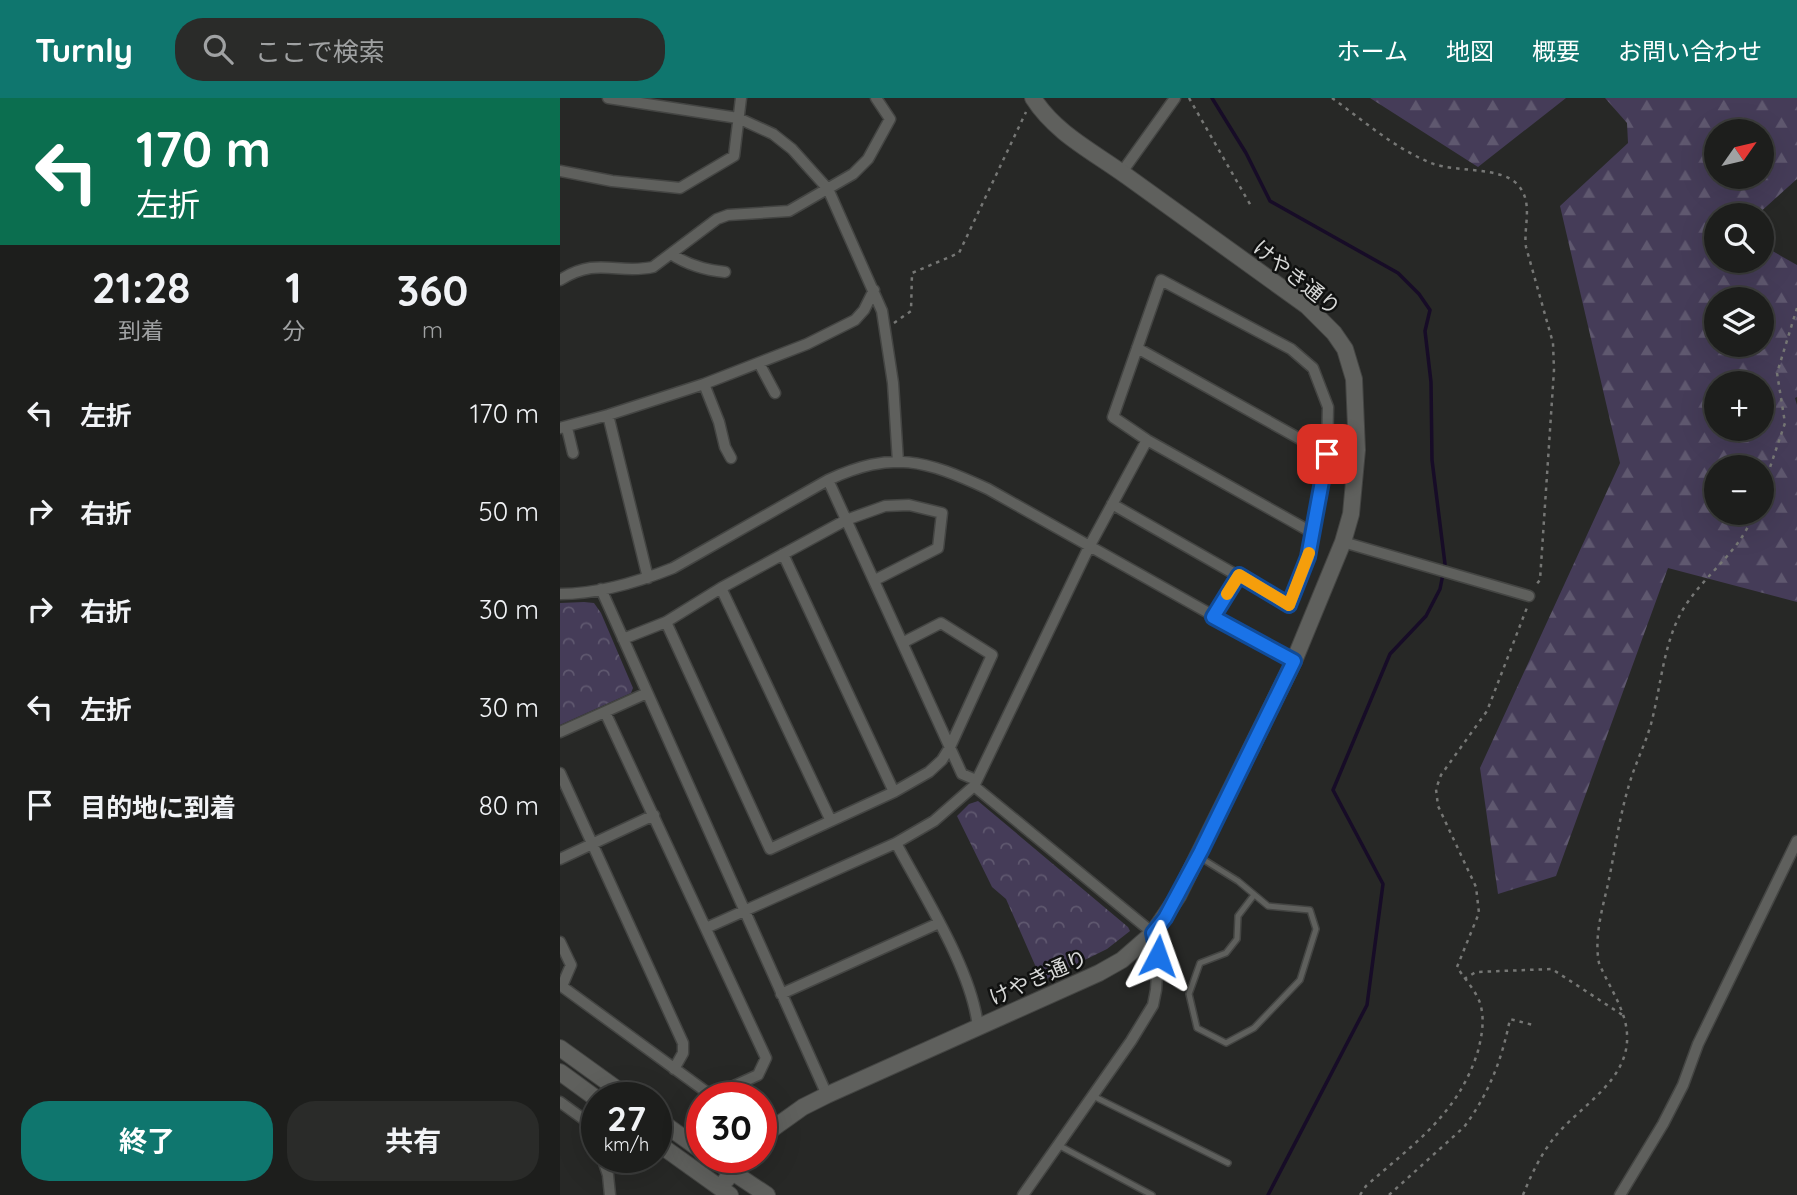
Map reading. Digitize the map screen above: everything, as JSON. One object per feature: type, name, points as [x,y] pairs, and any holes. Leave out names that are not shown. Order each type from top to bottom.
[{"type":"street","points":[[608,98],[737,118],[772,134],[792,149],[828,189],[874,290],[885,328],[893,383],[898,462]]},
{"type":"street","points":[[560,171],[612,181],[680,188],[734,156],[741,98]]},
{"type":"street","points":[[560,280],[589,268],[608,266],[643,270],[653,267],[710,224],[728,215],[789,211],[828,189],[853,174],[868,159],[888,126],[890,119],[876,98]]},
{"type":"street","points":[[1122,172],[1175,98]]},
{"type":"street","name":"けやき通り","points":[[777,1126],[803,1107],[827,1095],[1100,973],[1122,960],[1153,933],[1165,918],[1198,856],[1294,661],[1343,542],[1352,513],[1357,450],[1354,379],[1345,349],[1334,333],[1307,306],[1072,139],[1052,122],[1034,100]]},
{"type":"street","points":[[671,254],[683,262],[706,270],[725,272]]},
{"type":"street","points":[[1112,504],[1289,605],[1308,557],[1313,533],[1327,454],[1328,407],[1313,368],[1291,349],[1161,280],[1113,417],[1147,440],[1313,533]]},
{"type":"street","points":[[573,453],[564,428],[704,384],[807,344],[855,320],[864,310],[874,290]]},
{"type":"street","points":[[1137,348],[1327,454]]},
{"type":"street","points":[[759,363],[775,393]]},
{"type":"street","points":[[704,384],[731,458]]},
{"type":"street","points":[[608,415],[648,578]]},
{"type":"street","points":[[706,928],[896,843],[934,821],[975,783],[1089,547],[1147,440]]},
{"type":"street","points":[[560,594],[601,589],[648,578],[673,568],[853,468],[878,462],[915,463],[988,489],[1294,661]]},
{"type":"street","points":[[828,480],[962,774],[1153,933],[1158,956],[1153,1005],[1024,1195]]},
{"type":"street","points":[[624,639],[666,622],[721,588],[846,520],[885,506],[909,505],[942,513],[938,548],[875,579]]},
{"type":"street","points":[[1343,542],[1529,596]]},
{"type":"street","points":[[783,554],[894,792]]},
{"type":"street","points":[[1213,617],[1239,575]]},
{"type":"street","points":[[721,588],[831,821]]},
{"type":"street","points":[[601,589],[827,1095]]},
{"type":"street","points":[[666,622],[769,849],[894,792],[929,772],[942,761],[992,655],[941,623],[904,642]]},
{"type":"street","points":[[560,732],[648,693]]},
{"type":"street","points":[[560,942],[571,965],[561,986],[712,1096],[758,1075],[766,1058],[605,712]]},
{"type":"street","points":[[560,773],[683,1043],[683,1053],[674,1069]]},
{"type":"street","points":[[560,859],[654,815]]},
{"type":"street","points":[[1620,1195],[1683,1084],[1698,1044],[1797,841]]},
{"type":"street","points":[[896,843],[939,923],[975,1003],[978,1027]]},
{"type":"street","points":[[781,994],[939,923]]},
{"type":"street","points":[[560,1048],[607,1082]]},
{"type":"street","points":[[560,1072],[581,1087]]},
{"type":"street","points":[[560,1102],[581,1117]]},
{"type":"street","points":[[672,1155],[721,1193],[731,1173]]},
{"type":"street","points":[[605,1173],[610,1195]]},
{"type":"street","points":[[734,1173],[767,1195]]},
{"type":"lane","points":[[1198,856],[1238,881],[1268,906],[1310,910],[1315,929],[1300,980],[1254,1028],[1226,1043],[1197,1028],[1189,994],[1200,963],[1226,953],[1237,939],[1238,916],[1254,895]]},
{"type":"lane","points":[[1093,1096],[1228,1163]]},
{"type":"lane","points":[[1058,1145],[1152,1195]]},
{"type":"path","points":[[1189,98],[1251,206]]},
{"type":"path","points":[[1332,98],[1394,144],[1432,163],[1460,171],[1500,174],[1519,186],[1527,206],[1524,232],[1526,247],[1553,343],[1554,370],[1539,580],[1529,596],[1528,609],[1487,711],[1441,775],[1436,789],[1438,806],[1476,887],[1479,912],[1457,967],[1479,1001],[1483,1020],[1481,1039],[1474,1064],[1457,1098],[1444,1116],[1423,1139],[1366,1186],[1360,1195]]},
{"type":"path","points":[[885,328],[911,311],[912,273],[959,253],[1023,114],[1034,100]]},
{"type":"path","points":[[1774,456],[1785,424],[1777,373],[1797,308]]},
{"type":"path","points":[[1523,1195],[1555,1136],[1600,1094],[1625,1053],[1627,1034],[1624,1016],[1597,954],[1616,832],[1629,784],[1651,726],[1672,635],[1681,614],[1690,598],[1740,543],[1748,525]]},
{"type":"path","points":[[1464,979],[1476,972],[1552,969],[1624,1016]]},
{"type":"path","points":[[1389,1195],[1465,1127],[1474,1115],[1500,1064],[1510,1019],[1533,1025]]},
{"type":"green space","points":[[1370,98],[1566,98],[1478,167]]},
{"type":"green space","points":[[1605,98],[1797,98],[1797,179],[1770,203],[1704,203],[1704,273],[1774,273],[1774,252],[1797,265],[1797,602],[1668,568],[1556,876],[1498,894],[1480,768],[1620,463],[1560,206],[1628,143],[1627,123]]},
{"type":"green space","points":[[560,603],[594,603],[601,613],[633,688],[631,693],[560,725]]},
{"type":"green space","points":[[978,801],[1130,931],[1107,949],[1042,981],[1006,899],[992,887],[957,816],[969,804]]},
{"type":"waterway","points":[[1212,98],[1246,153],[1270,201],[1398,273],[1419,294],[1430,310],[1425,331],[1431,382],[1432,460],[1445,564],[1440,589],[1426,616],[1390,654],[1333,790],[1383,884],[1367,1005],[1268,1195]]},
{"type":"slow traffic","points":[[1227,594],[1239,575],[1289,605],[1309,553]]},
{"type":"route","points":[[1158,956],[1153,933],[1178,896],[1294,661],[1213,617],[1239,575],[1289,605],[1308,557],[1327,454]]}]
